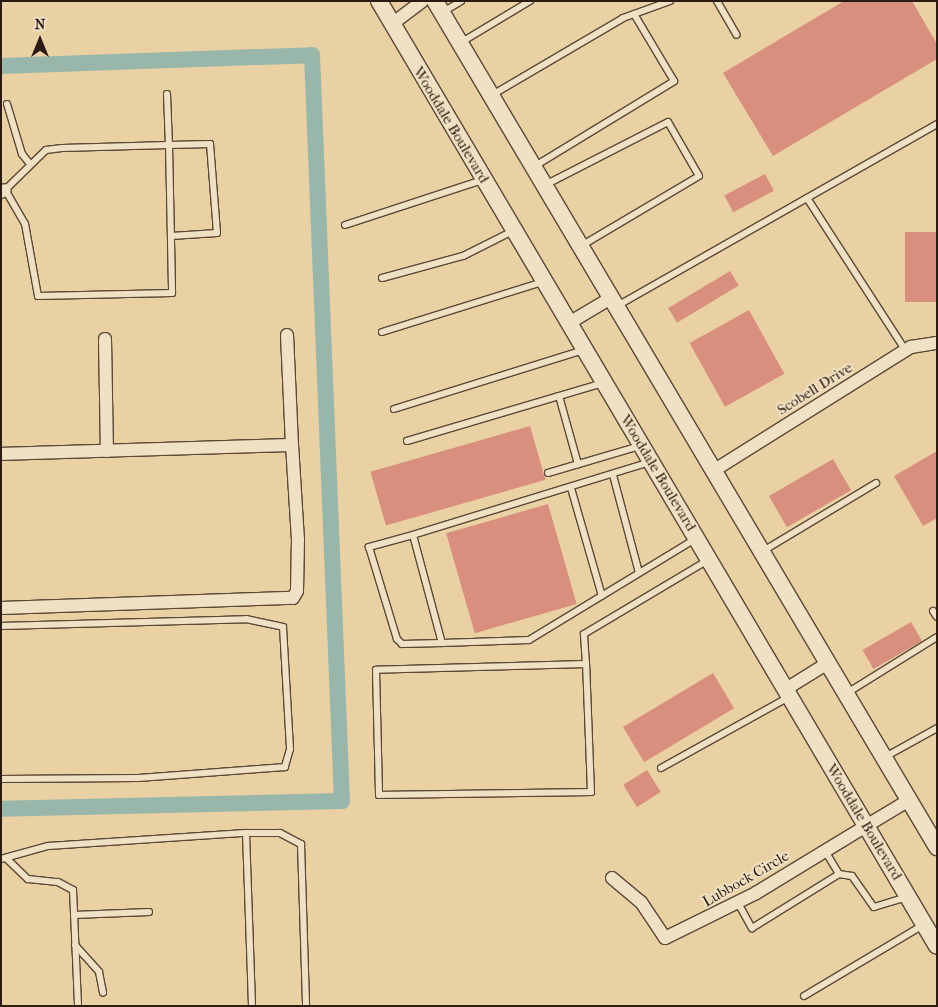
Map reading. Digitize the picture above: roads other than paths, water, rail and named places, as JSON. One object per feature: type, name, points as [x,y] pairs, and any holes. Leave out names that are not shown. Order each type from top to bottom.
[{"type":"street","name":"Wooddale Boulevard","points":[[379,1],[937,946]]},
{"type":"street","points":[[392,24],[422,1]]},
{"type":"street","points":[[438,7],[937,847]]},
{"type":"street","points":[[569,323],[614,302]]},
{"type":"street","points":[[1,608],[292,598],[297,591],[298,540],[286,335]]},
{"type":"street","points":[[106,339],[107,451]]},
{"type":"street","name":"Scobell Drive","points":[[714,471],[906,351],[937,343]]},
{"type":"street","points":[[1,454],[292,445]]},
{"type":"street","points":[[788,693],[828,664]]},
{"type":"street","name":"Lubbock Circle","points":[[612,878],[641,902],[665,938],[738,903],[826,852],[909,800]]},
{"type":"lane","points":[[438,7],[461,1]]},
{"type":"lane","points":[[460,43],[530,1]]},
{"type":"lane","points":[[491,96],[634,14],[670,1]]},
{"type":"lane","points":[[717,1],[737,35]]},
{"type":"lane","points":[[533,167],[674,81],[634,14]]},
{"type":"lane","points":[[167,94],[169,145],[172,293],[38,296],[24,224],[3,191],[46,150],[169,145],[210,144],[217,232],[171,236]]},
{"type":"lane","points":[[8,104],[22,154],[30,164]]},
{"type":"lane","points":[[544,185],[668,122],[699,176],[580,247]]},
{"type":"lane","points":[[614,302],[807,198],[937,124]]},
{"type":"lane","points":[[345,225],[484,180]]},
{"type":"lane","points":[[807,198],[906,351]]},
{"type":"lane","points":[[382,278],[463,256],[514,230]]},
{"type":"lane","points":[[382,332],[544,282]]},
{"type":"lane","points":[[394,409],[585,350]]},
{"type":"lane","points":[[407,441],[604,383]]},
{"type":"lane","points":[[559,396],[578,464]]},
{"type":"lane","points":[[548,473],[642,446]]},
{"type":"lane","points":[[651,462],[571,488],[369,547],[397,639],[402,644],[529,640],[696,538]]},
{"type":"lane","points":[[613,475],[639,573]]},
{"type":"lane","points":[[762,552],[876,483]]},
{"type":"lane","points":[[571,488],[602,596]]},
{"type":"lane","points":[[413,535],[442,643]]},
{"type":"lane","points":[[586,664],[376,670],[379,795],[591,792],[586,664],[584,634],[709,560]]},
{"type":"lane","points":[[1,626],[246,620],[284,627],[290,750],[286,767],[138,778],[1,779]]},
{"type":"lane","points":[[846,693],[937,637]]},
{"type":"lane","points":[[661,768],[788,693]]},
{"type":"lane","points":[[884,757],[937,728]]},
{"type":"lane","points":[[246,833],[252,1006]]},
{"type":"lane","points":[[4,859],[48,846],[246,833],[280,833],[300,844],[306,1006]]},
{"type":"lane","points":[[826,852],[839,874]]},
{"type":"lane","points":[[4,859],[28,880],[58,882],[73,890],[78,1006]]},
{"type":"lane","points":[[738,903],[752,928],[839,874],[852,876],[874,907],[908,896]]},
{"type":"lane","points":[[74,915],[149,912]]},
{"type":"lane","points":[[804,996],[924,924]]},
{"type":"lane","points":[[75,945],[99,972],[103,993]]},
{"type":"waterway","points":[[1,66],[312,55],[342,801],[1,809]]}]
